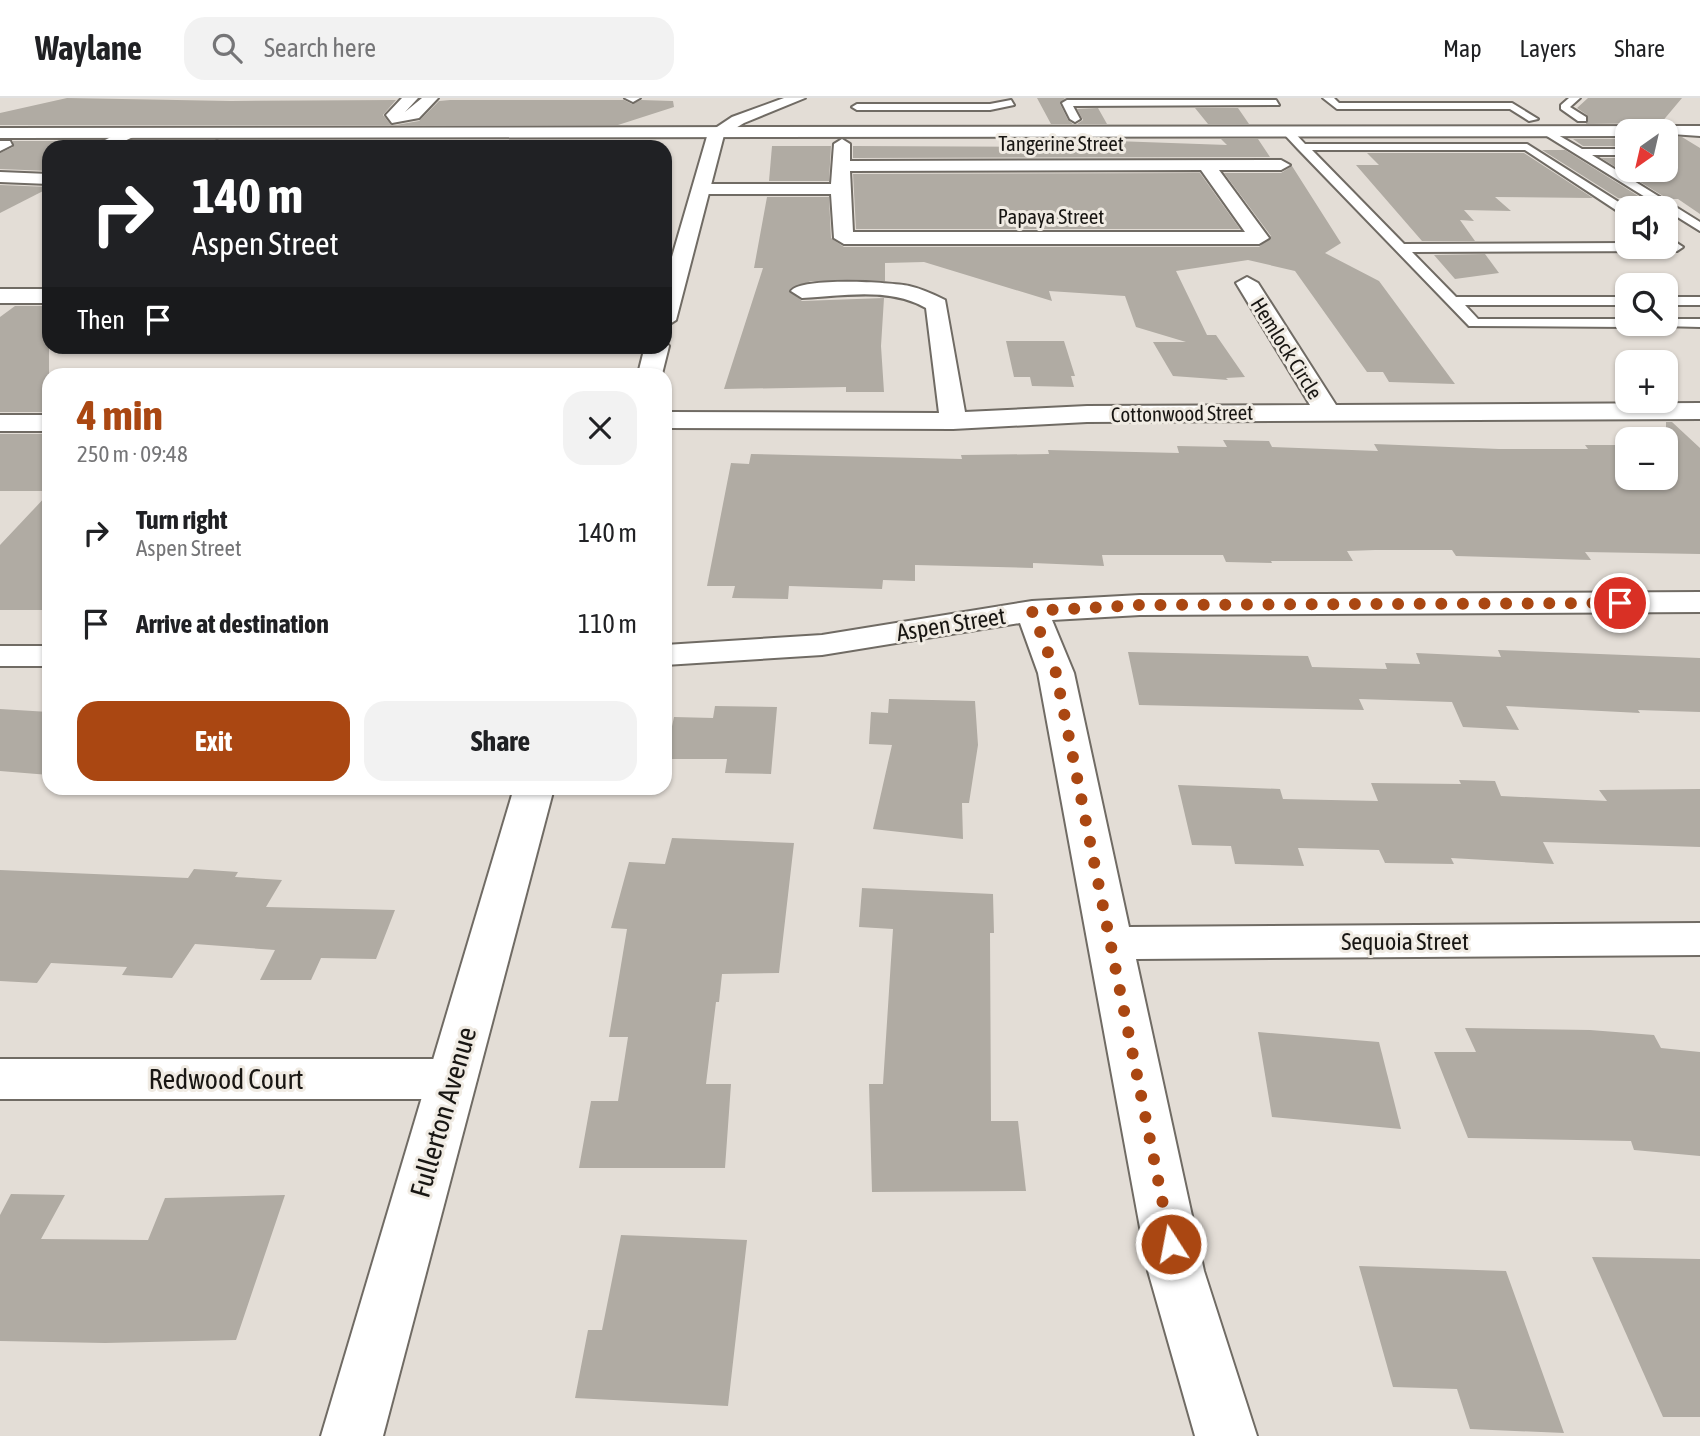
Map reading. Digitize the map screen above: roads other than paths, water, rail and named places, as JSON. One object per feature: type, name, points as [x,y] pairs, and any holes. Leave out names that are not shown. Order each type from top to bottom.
[{"type":"main road","points":[[398,120],[394,115],[411,98]]},
{"type":"main road","points":[[385,133],[398,120],[413,115],[431,98]]},
{"type":"main road","points":[[672,278],[716,133],[738,120],[798,98]]},
{"type":"main road","points":[[1,141],[129,132],[716,133],[1365,119],[1700,118]]},
{"type":"main road","points":[[113,140],[148,120]]},
{"type":"main road","points":[[0,121],[738,120],[1287,131],[1700,131]]},
{"type":"main road","points":[[123,140],[129,132]]},
{"type":"main road","points":[[701,189],[840,189],[842,144]]},
{"type":"main road","name":"Papaya Street","points":[[840,189],[844,238],[1259,238],[1206,165]]},
{"type":"main road","name":"Tangerine Street","points":[[841,166],[1281,165]]},
{"type":"main road","points":[[0,177],[42,179]]},
{"type":"main road","name":"Hemlock Circle","points":[[1247,283],[1327,412]]},
{"type":"main road","points":[[802,291],[902,290],[924,295],[937,305],[953,421]]},
{"type":"main road","points":[[0,296],[42,296]]},
{"type":"main road","name":"Cottonwood Street","points":[[672,420],[953,421],[1087,414],[1700,411]]},
{"type":"main road","points":[[0,423],[42,423]]},
{"type":"main road","name":"Aspen Street","points":[[672,655],[822,645],[1032,611],[1140,605],[1700,602]]},
{"type":"main road","points":[[1032,611],[1056,673],[1176,1271],[1226,1436]]},
{"type":"main road","points":[[0,656],[42,656]]},
{"type":"main road","name":"Fullerton Avenue","points":[[352,1436],[532,795]]},
{"type":"main road","name":"Sequoia Street","points":[[1111,943],[1700,939]]},
{"type":"main road","name":"Redwood Court","points":[[0,1079],[452,1079]]},
{"type":"lane","points":[[1328,98],[1337,106],[1512,106],[1529,98]]},
{"type":"lane","points":[[1575,98],[1564,107],[1582,119]]},
{"type":"lane","points":[[1078,126],[1067,103],[1274,100],[1286,113]]},
{"type":"lane","points":[[857,107],[990,107],[1012,103]]},
{"type":"lane","points":[[1351,106],[1365,119]]},
{"type":"lane","points":[[1512,106],[1533,119]]},
{"type":"lane","points":[[1287,131],[1474,323],[1615,323]]},
{"type":"lane","points":[[1503,131],[1615,205]]},
{"type":"lane","points":[[1546,131],[1700,227]]},
{"type":"lane","points":[[1302,147],[1527,147]]},
{"type":"lane","points":[[1580,152],[1615,152]]},
{"type":"lane","points":[[1399,248],[1615,247]]},
{"type":"lane","points":[[1452,301],[1615,301]]},
{"type":"lane","points":[[1678,301],[1700,301]]},
{"type":"lane","points":[[1678,323],[1700,323]]}]
